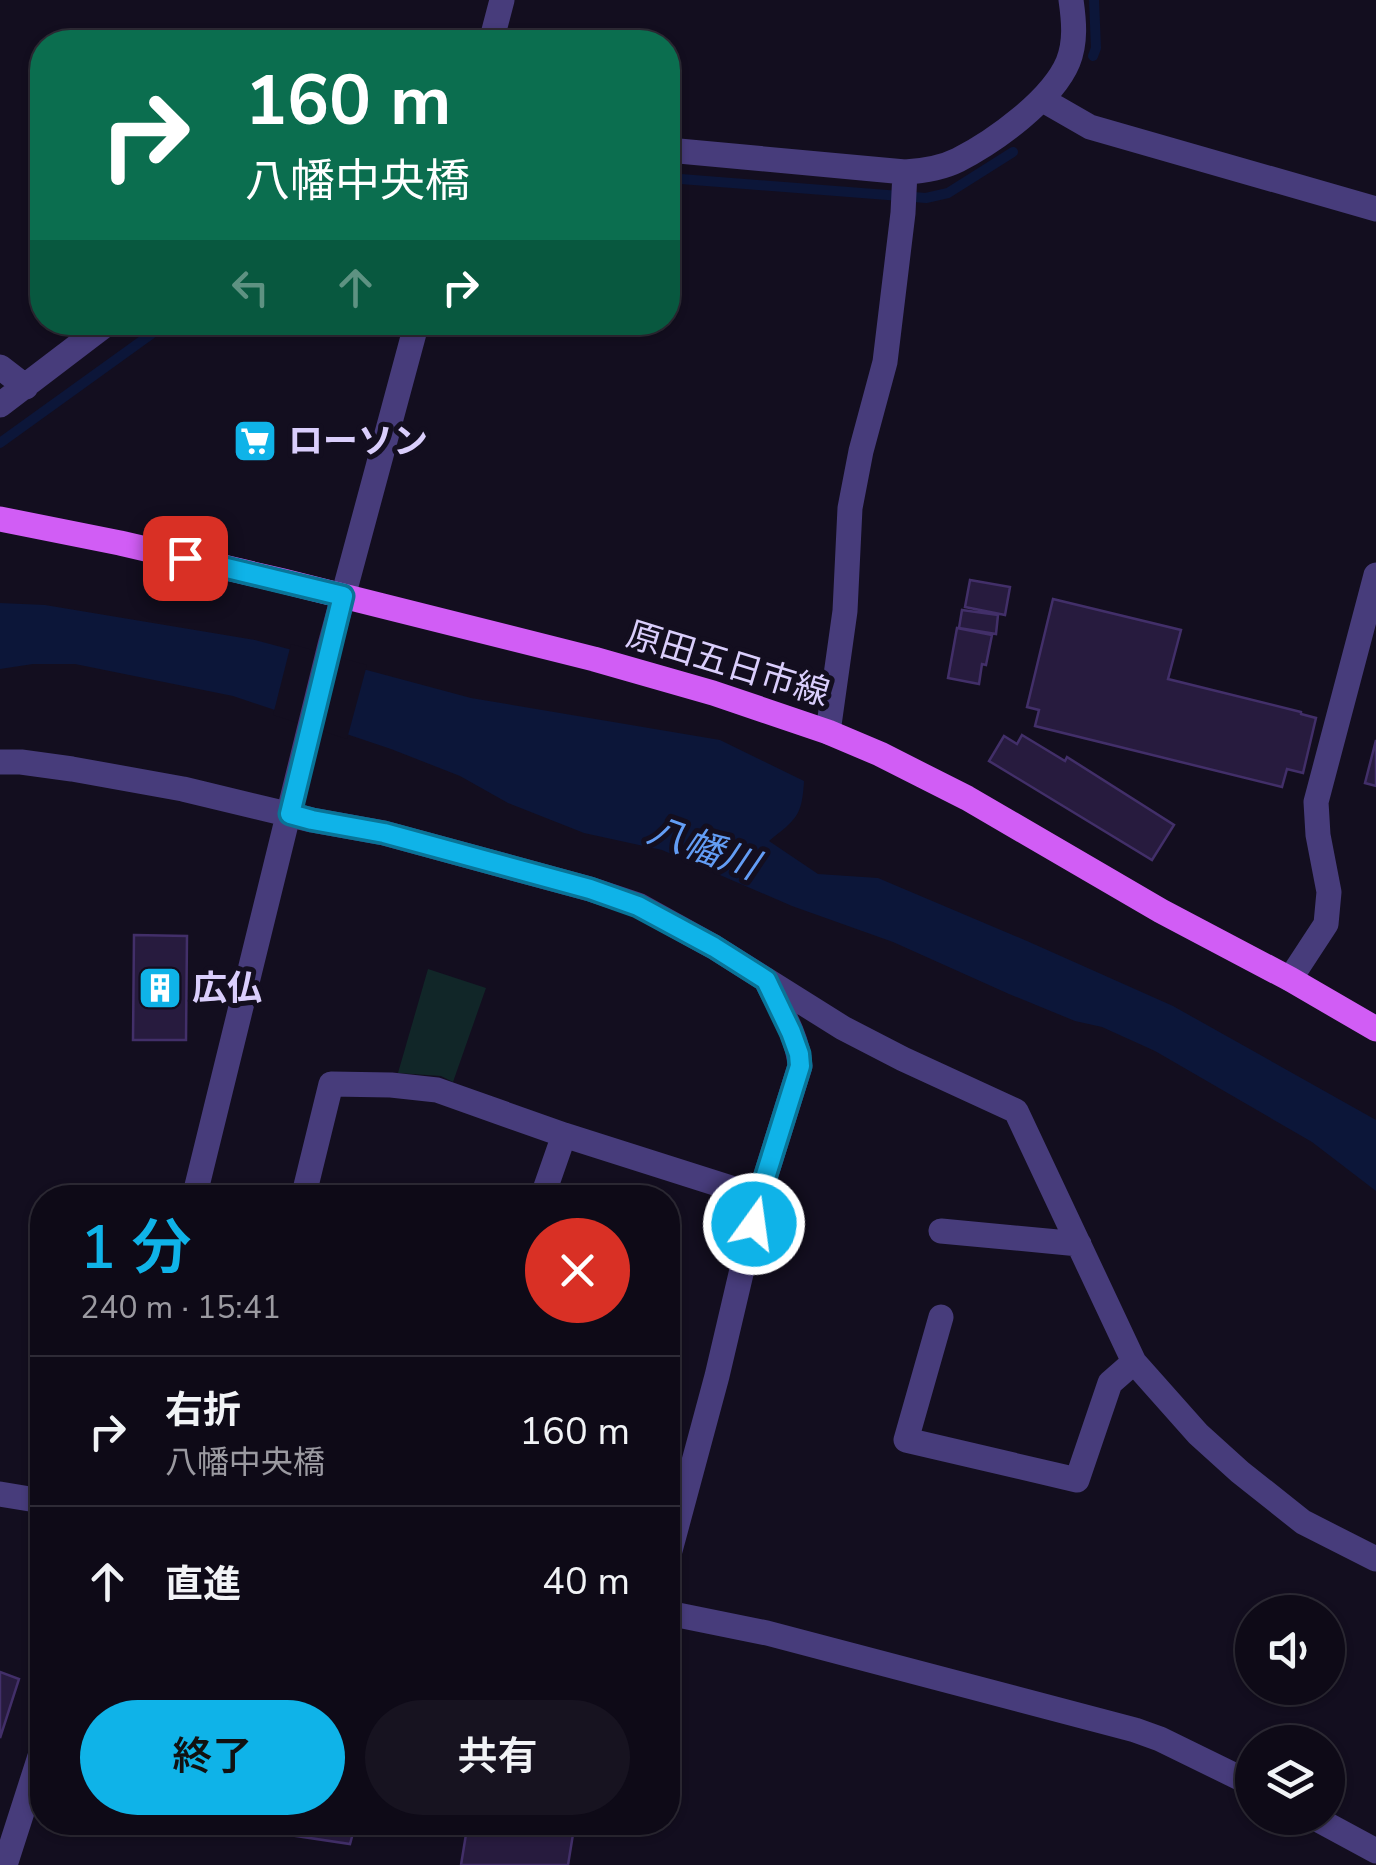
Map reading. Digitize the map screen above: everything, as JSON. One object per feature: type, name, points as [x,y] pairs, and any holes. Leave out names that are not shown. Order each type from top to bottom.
[{"type":"main road","name":"原田五日市線","points":[[0,519],[120,543],[611,664],[828,732],[967,798],[1376,1029]]},
{"type":"street","points":[[494,30],[502,0]]},
{"type":"street","points":[[680,151],[905,178],[938,168],[990,140],[1043,100],[1069,60],[1073,43],[1071,0]]},
{"type":"street","points":[[1043,100],[1090,127],[1376,209]]},
{"type":"street","points":[[828,732],[845,611],[850,508],[886,362],[905,178]]},
{"type":"street","points":[[0,405],[92,335]]},
{"type":"street","points":[[197,1185],[330,644],[413,335]]},
{"type":"street","points":[[0,367],[26,386]]},
{"type":"street","points":[[1290,979],[1326,924],[1329,892],[1316,802],[1376,575]]},
{"type":"street","points":[[0,762],[22,762],[164,786],[384,833],[606,894],[638,906],[714,947],[843,1028],[1016,1111],[1134,1362],[1198,1434],[1253,1482],[1303,1522],[1376,1559]]},
{"type":"street","points":[[680,1514],[718,1376],[759,1197],[800,1066],[791,1032],[766,980]]},
{"type":"street","points":[[306,1185],[332,1084],[391,1084],[437,1090],[759,1197]]},
{"type":"street","points":[[547,1185],[564,1135]]},
{"type":"street","points":[[941,1231],[1079,1244]]},
{"type":"street","points":[[942,1317],[906,1440],[1078,1480],[1110,1383],[1134,1362]]},
{"type":"street","points":[[0,1494],[30,1499]]},
{"type":"street","points":[[680,1616],[767,1634],[1135,1730],[1235,1776]]},
{"type":"street","points":[[7,1861],[30,1788]]},
{"type":"street","points":[[1345,1834],[1376,1851]]},
{"type":"green space","points":[[428,969],[486,988],[453,1082],[441,1076],[398,1073]]},
{"type":"water","name":"八幡川","points":[[0,603],[45,605],[255,640],[471,698],[720,740],[804,781],[796,816],[769,841],[818,874],[878,878],[1027,941],[1173,1006],[1376,1120],[1376,1191],[1312,1142],[1155,1051],[662,850],[584,833],[391,749],[233,696],[75,664],[0,669]]},
{"type":"pier","points":[[291,644],[367,665],[347,739],[273,715]]},
{"type":"building","points":[[970,580],[1010,587],[1005,615],[965,607]]},
{"type":"building","points":[[1053,599],[1181,630],[1168,679],[1316,718],[1303,773],[1287,769],[1282,787],[1035,726],[1039,710],[1027,707]]},
{"type":"building","points":[[962,610],[998,615],[996,634],[959,628]]},
{"type":"building","points":[[957,628],[992,635],[979,684],[948,678]]},
{"type":"building","points":[[1022,735],[1065,761],[1067,757],[1174,825],[1152,860],[989,761],[1004,736],[1017,744]]},
{"type":"building","points":[[1376,740],[1376,786],[1365,783]]},
{"type":"building","name":"広仏","points":[[134,935],[187,936],[186,1040],[133,1040]]},
{"type":"building","points":[[0,1672],[19,1679],[0,1738]]},
{"type":"building","points":[[290,1835],[352,1835],[350,1844]]},
{"type":"building","points":[[466,1835],[573,1835],[568,1865],[461,1865]]},
{"type":"waterway","points":[[1093,56],[1094,0]]},
{"type":"waterway","points":[[680,179],[926,198],[948,193],[1013,152]]},
{"type":"waterway","points":[[0,443],[150,335]]},
{"type":"place","name":"ローソン","points":[[255,441]]},
{"type":"place","name":"広仏","points":[[160,988]]},
{"type":"route","points":[[185,558],[343,596],[290,814],[384,833],[590,889],[638,906],[766,980],[791,1032],[800,1066],[754,1224]]}]
